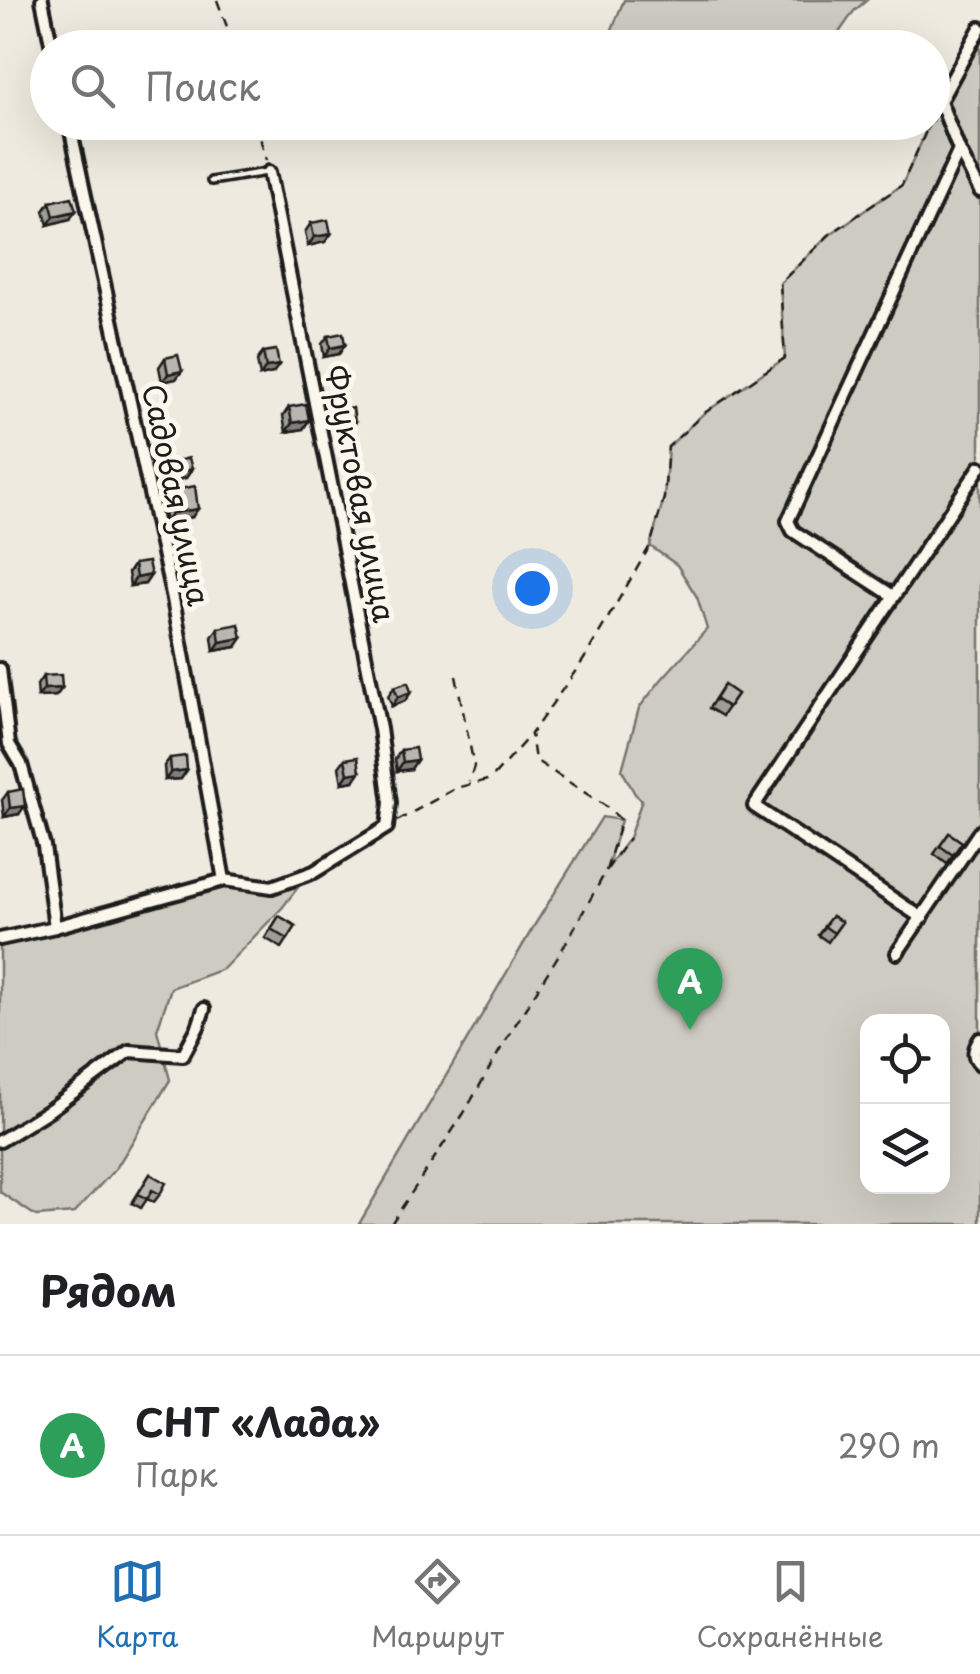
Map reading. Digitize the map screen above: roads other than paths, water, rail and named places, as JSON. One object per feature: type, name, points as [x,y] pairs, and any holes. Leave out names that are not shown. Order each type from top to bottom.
[{"type":"street","points":[[42,0],[48,30]]},
{"type":"street","points":[[950,83],[980,28]]},
{"type":"street","points":[[950,127],[980,191]]},
{"type":"street","name":"Садовая улица","points":[[72,140],[173,598],[224,880]]},
{"type":"street","points":[[894,596],[793,530],[788,521],[959,150]]},
{"type":"street","name":"Фруктовая улица","points":[[224,880],[272,887],[314,872],[387,827],[390,802],[380,729],[269,172]]},
{"type":"street","points":[[922,918],[754,806],[980,467]]},
{"type":"street","points":[[0,668],[9,744],[21,764],[44,846],[55,927]]},
{"type":"street","points":[[897,953],[980,832]]},
{"type":"street","points":[[0,939],[224,880]]},
{"type":"street","points":[[0,1141],[129,1051],[183,1054],[204,1010]]},
{"type":"street","points":[[980,1038],[974,1054],[980,1064]]},
{"type":"lane","points":[[210,181],[269,172]]},
{"type":"place","name":"СНТ «Лада»","points":[[690,1030]]}]
